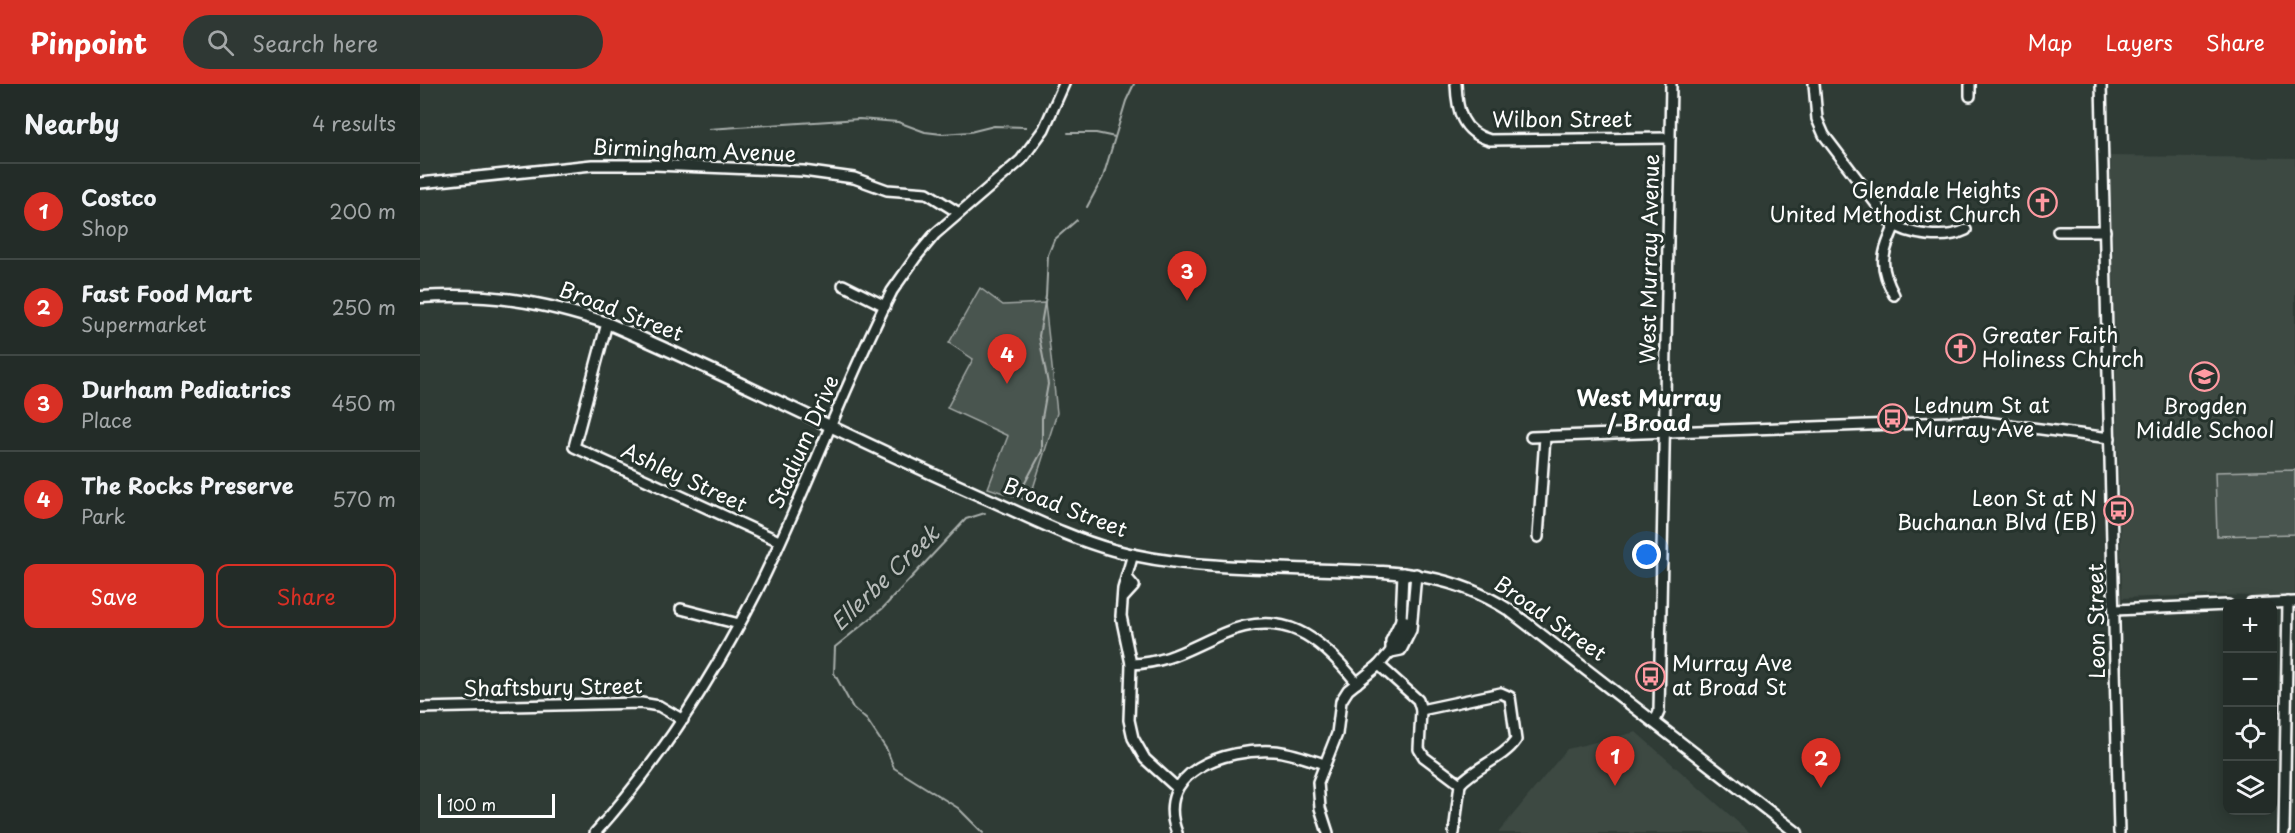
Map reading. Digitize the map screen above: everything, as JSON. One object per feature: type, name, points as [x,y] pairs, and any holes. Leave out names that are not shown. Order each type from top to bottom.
[{"type":"main road","name":"Broad Street","points":[[420,297],[480,296],[525,300],[607,323],[724,375],[830,428],[1088,542],[1132,554],[1226,567],[1403,573],[1459,584],[1497,602],[1655,721],[1797,833]]},
{"type":"street","name":"Stadium Drive","points":[[595,833],[683,720],[739,624],[885,306],[916,256],[959,213],[1002,179],[1029,150],[1049,120],[1064,84]]},
{"type":"street","name":"Wilbon Street","points":[[1456,84],[1457,104],[1461,118],[1474,133],[1490,140],[1670,138]]},
{"type":"street","name":"West Murray Avenue","points":[[1655,721],[1659,712],[1671,84]]},
{"type":"street","points":[[1814,84],[1816,119],[1824,135],[1878,208],[1895,225],[1928,234],[1950,234],[1966,230]]},
{"type":"street","points":[[1970,84],[1970,96]]},
{"type":"street","name":"Leon Street","points":[[2101,84],[2119,833]]},
{"type":"street","name":"Birmingham Avenue","points":[[420,183],[592,165],[802,171],[854,178],[887,190],[927,193],[959,213]]},
{"type":"street","points":[[1894,295],[1883,265],[1884,247],[1895,225]]},
{"type":"street","points":[[2058,231],[2105,231]]},
{"type":"street","points":[[843,285],[885,306]]},
{"type":"street","name":"Ashley Street","points":[[607,323],[574,447],[779,541]]},
{"type":"street","points":[[1531,437],[1978,421],[2110,438]]},
{"type":"street","points":[[1538,537],[1545,437]]},
{"type":"street","points":[[1132,554],[1128,579],[1123,589],[1121,623],[1131,664],[1128,711],[1133,738],[1145,759],[1177,788]]},
{"type":"street","points":[[1328,833],[1320,808],[1318,788],[1324,764],[1337,734],[1341,701],[1391,652],[1401,650],[1406,635],[1403,573]]},
{"type":"street","points":[[1391,652],[1391,641],[1406,621],[1416,574]]},
{"type":"street","points":[[2284,833],[2291,602]]},
{"type":"street","points":[[2115,610],[2223,605]]},
{"type":"street","points":[[681,609],[739,624]]},
{"type":"street","points":[[1131,664],[1165,660],[1234,629],[1272,624],[1293,628],[1311,636],[1338,659],[1357,683]]},
{"type":"street","points":[[1379,665],[1414,695],[1421,710],[1419,749],[1431,764],[1460,784]]},
{"type":"street","points":[[1421,710],[1495,694],[1510,697],[1516,740],[1510,748],[1473,771],[1460,784],[1454,833]]},
{"type":"street","name":"Shaftsbury Street","points":[[420,708],[641,703],[659,706],[683,720]]},
{"type":"street","points":[[1177,833],[1172,813],[1177,788],[1196,769],[1217,760],[1250,752],[1284,753],[1324,764]]},
{"type":"shaded area","name":"Brogden Middle School","points":[[2110,156],[2295,158],[2295,597],[2211,595],[2122,598]]},
{"type":"shaded area","points":[[980,288],[1003,305],[1045,303],[1057,413],[1029,501],[988,488],[1008,436],[947,408],[973,359],[949,343]]},
{"type":"shaded area","points":[[2295,470],[2295,534],[2217,536],[2215,472]]},
{"type":"shaded area","points":[[1636,732],[1750,833],[1498,833],[1567,749]]},
{"type":"waterway","name":"Ellerbe Creek","points":[[1087,207],[1103,177],[1126,101],[1134,84]]},
{"type":"waterway","points":[[709,129],[859,119],[898,122],[925,132],[942,134],[970,132],[994,126],[1026,127]]},
{"type":"waterway","points":[[1068,133],[1096,133],[1115,137]]},
{"type":"waterway","name":"Ellerbe Creek","points":[[1018,496],[1042,451],[1042,418],[1048,384],[1039,336],[1046,296],[1048,255],[1054,240],[1077,220]]},
{"type":"waterway","name":"Ellerbe Creek","points":[[983,833],[958,808],[894,768],[887,750],[867,720],[853,708],[834,673],[835,647],[882,609],[966,519],[985,513]]},
{"type":"place","name":"Glendale Heights United Methodist Church","points":[[2042,203]]},
{"type":"place","name":"Durham Pediatrics","points":[[1187,301]]},
{"type":"place","name":"Greater Faith Holiness Church","points":[[1961,348]]},
{"type":"place","name":"Brogden Middle School","points":[[2205,376]]},
{"type":"place","name":"The Rocks Preserve","points":[[1007,384]]},
{"type":"place","name":"Lednum St at Murray Ave","points":[[1893,418]]},
{"type":"place","name":"Leon St at N Buchanan Blvd (EB)","points":[[2118,511]]},
{"type":"place","name":"Murray Ave at Broad St","points":[[1651,676]]},
{"type":"place","name":"Costco","points":[[1615,786]]},
{"type":"place","name":"Fast Food Mart","points":[[1821,788]]},
{"type":"district","name":"West Murray / Broad","points":[[1649,410]]}]
